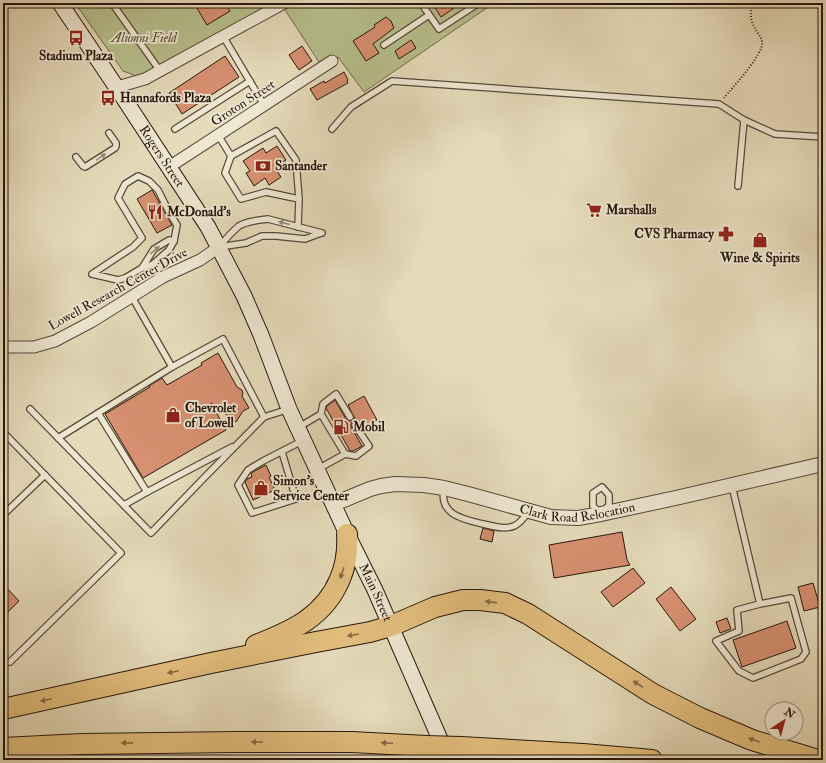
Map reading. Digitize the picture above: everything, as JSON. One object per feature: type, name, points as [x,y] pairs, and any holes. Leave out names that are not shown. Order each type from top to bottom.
[{"type":"highway","points":[[211,663],[274,638],[305,622],[318,612],[332,595],[343,571],[346,556],[347,534]]},
{"type":"highway","points":[[3,709],[211,663],[370,632],[391,626],[436,607],[463,600],[480,600],[505,603],[528,614],[653,694],[700,718],[752,740],[818,760]]},
{"type":"highway","points":[[3,748],[82,744],[352,742],[426,746],[455,753],[583,754],[652,760]]},
{"type":"main road","name":"Rogers Street","points":[[60,3],[208,227],[244,296],[261,334],[289,409],[301,434]]},
{"type":"main road","name":"Main Street","points":[[301,434],[391,626],[455,753]]},
{"type":"street","points":[[116,87],[145,79],[284,3]]},
{"type":"street","name":"Groton Street","points":[[169,167],[332,61]]},
{"type":"street","name":"Lowell Research Center Drive","points":[[3,348],[34,347],[55,341],[91,322],[163,277],[200,260],[219,247]]},
{"type":"street","name":"Clark Road Relocation","points":[[334,504],[381,486],[395,484],[424,485],[468,494],[551,517],[578,518],[823,464]]},
{"type":"lane","points":[[112,3],[160,71]]},
{"type":"lane","points":[[421,3],[439,29],[479,3]]},
{"type":"lane","points":[[384,46],[429,15]]},
{"type":"lane","points":[[223,36],[264,105]]},
{"type":"lane","points":[[174,129],[250,81]]},
{"type":"lane","points":[[332,129],[351,107],[392,81],[719,104],[744,120],[775,134],[823,137]]},
{"type":"lane","points":[[738,186],[744,120]]},
{"type":"lane","points":[[298,227],[299,199],[296,160],[276,131],[231,156],[225,173],[241,199],[266,192],[299,199]]},
{"type":"lane","points":[[76,157],[85,167],[115,148],[116,143],[109,134]]},
{"type":"lane","points":[[218,135],[231,156]]},
{"type":"lane","points":[[138,176],[149,181],[158,190],[177,225],[174,241],[169,250],[153,264],[142,268],[125,278],[118,280],[92,274],[133,247],[142,238],[118,198],[125,184],[138,176]]},
{"type":"lane","points":[[268,219],[322,233],[305,239],[262,236],[246,243],[219,247],[240,226],[251,221],[268,219]]},
{"type":"lane","points":[[142,268],[154,248],[169,240],[174,241]]},
{"type":"lane","points":[[132,297],[172,367]]},
{"type":"lane","points":[[58,438],[172,367],[223,339],[264,418]]},
{"type":"lane","points":[[282,452],[296,499],[252,513],[238,485],[248,470],[282,452],[321,414],[323,404],[336,394],[350,417]]},
{"type":"lane","points":[[30,409],[151,533],[264,418],[289,409]]},
{"type":"lane","points":[[98,413],[147,492]]},
{"type":"lane","points":[[321,414],[345,454]]},
{"type":"lane","points":[[318,469],[345,454],[356,456],[369,446],[355,425]]},
{"type":"lane","points":[[3,432],[122,553],[10,662]]},
{"type":"lane","points":[[124,505],[237,444]]},
{"type":"lane","points":[[3,515],[45,475]]},
{"type":"lane","points":[[732,485],[760,604]]},
{"type":"lane","points":[[444,488],[443,497],[446,507],[452,514],[464,519],[502,528],[513,527],[520,523],[529,511]]},
{"type":"lane","points":[[791,598],[806,652],[801,659],[753,678],[739,672],[716,641],[739,631],[737,610],[760,604],[791,598]]},
{"type":"path","points":[[719,104],[752,64],[762,46],[761,39],[752,24],[750,11],[752,3]]},
{"type":"green space","name":"Alumni Field","points":[[75,3],[272,3],[145,79],[123,71]]},
{"type":"green space","points":[[291,3],[494,3],[364,92],[338,57],[319,62],[283,7]]},
{"type":"building","points":[[194,3],[225,3],[230,11],[207,25]]},
{"type":"building","points":[[432,3],[461,3],[441,17]]},
{"type":"building","points":[[386,17],[391,21],[394,28],[373,44],[379,53],[366,61],[353,41],[375,27],[374,25]]},
{"type":"building","points":[[411,40],[416,48],[399,59],[395,51]]},
{"type":"building","points":[[302,46],[312,61],[299,70],[289,55]]},
{"type":"building","points":[[225,56],[239,77],[182,114],[169,93]]},
{"type":"building","points":[[344,72],[348,83],[317,100],[310,89],[324,81],[325,83]]},
{"type":"building","name":"Santander","points":[[277,146],[286,160],[275,168],[281,177],[269,185],[265,178],[254,186],[246,173],[250,171],[243,161],[263,148],[266,153]]},
{"type":"building","name":"McDonald's","points":[[152,190],[172,225],[157,233],[137,199]]},
{"type":"building","name":"Chevrolet of Lowell","points":[[218,353],[237,387],[242,390],[242,396],[249,408],[243,411],[236,422],[211,403],[226,430],[143,478],[105,414],[150,387],[149,386],[162,378],[167,385],[202,365],[201,363]]},
{"type":"building","points":[[364,396],[377,420],[363,429],[357,421],[352,422],[351,427],[362,446],[350,451],[326,408],[335,400],[346,419],[350,421],[354,419],[354,417],[348,405]]},
{"type":"building","points":[[266,465],[271,476],[269,477],[275,490],[253,500],[245,482],[247,479],[252,477],[251,473]]},
{"type":"building","points":[[483,528],[494,531],[492,542],[480,539]]},
{"type":"building","points":[[622,532],[627,560],[630,565],[554,578],[549,545]]},
{"type":"building","points":[[633,568],[645,583],[613,607],[601,592]]},
{"type":"building","points":[[813,583],[820,607],[804,611],[798,587]]},
{"type":"building","points":[[3,584],[19,601],[3,617]]},
{"type":"building","points":[[671,587],[696,619],[680,631],[656,599]]},
{"type":"building","points":[[727,618],[731,629],[720,633],[716,622]]},
{"type":"building","points":[[787,621],[796,648],[742,667],[733,640]]},
{"type":"place","name":"Stadium Plaza","points":[[76,38]]},
{"type":"place","name":"Hannafords Plaza","points":[[108,98]]},
{"type":"place","name":"Santander","points":[[263,166]]},
{"type":"place","name":"Marshalls","points":[[594,210]]},
{"type":"place","name":"McDonald's","points":[[155,212]]},
{"type":"place","name":"CVS Pharmacy","points":[[726,234]]},
{"type":"place","name":"Wine & Spirits","points":[[760,240]]},
{"type":"place","name":"Chevrolet of Lowell","points":[[173,415]]},
{"type":"place","name":"Mobil","points":[[341,427]]},
{"type":"place","name":"Simon's Service Center","points":[[261,488]]}]
